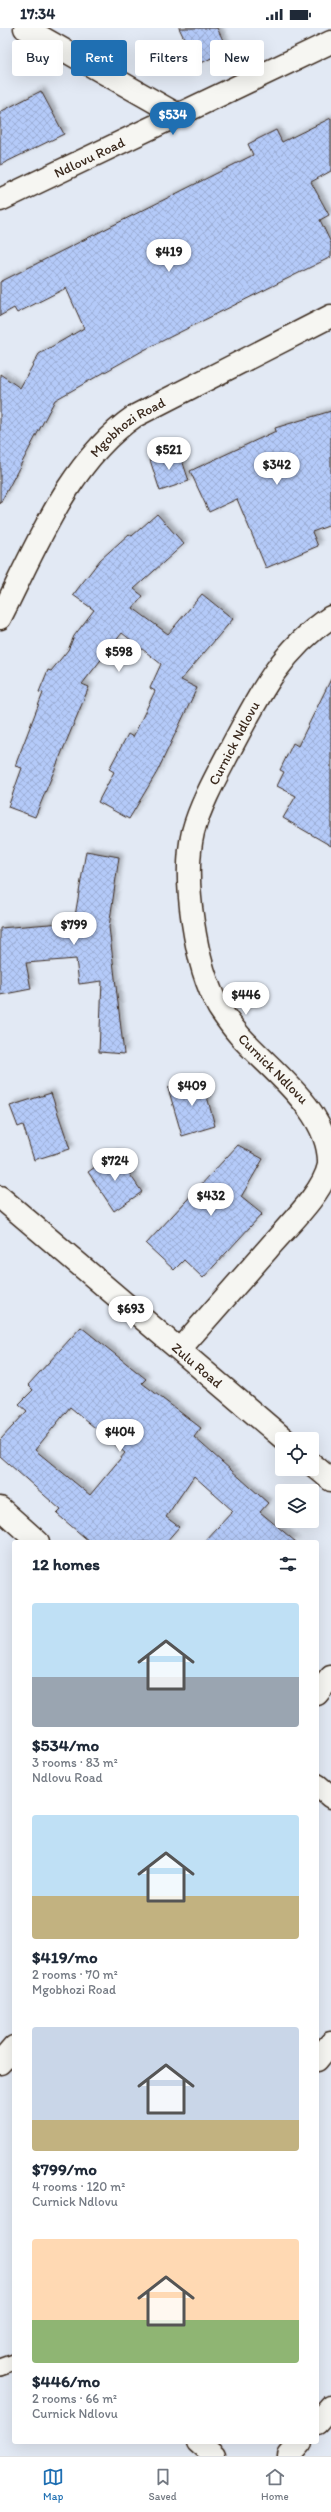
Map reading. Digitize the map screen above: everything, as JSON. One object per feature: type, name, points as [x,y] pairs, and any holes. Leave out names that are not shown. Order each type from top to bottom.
[{"type":"street","points":[[25,28],[178,115]]},
{"type":"street","name":"Ndlovu Road","points":[[0,200],[331,42]]},
{"type":"street","name":"Mgobhozi Road","points":[[0,618],[55,512],[74,480],[96,449],[114,430],[135,416],[331,316]]},
{"type":"street","name":"Curnick Ndlovu","points":[[180,1349],[309,1202],[329,1165],[329,1144],[321,1121],[306,1099],[240,1036],[219,1007],[202,970],[192,920],[190,862],[193,832],[215,779],[266,681],[289,652],[331,617]]},
{"type":"street","name":"Zulu Road","points":[[0,1197],[276,1432]]},
{"type":"street","points":[[319,1470],[331,1480]]},
{"type":"street","points":[[0,1508],[36,1540]]},
{"type":"street","points":[[319,1692],[331,1677]]},
{"type":"street","points":[[319,1787],[331,1797]]},
{"type":"street","points":[[319,2058],[331,2043]]},
{"type":"street","points":[[0,2063],[12,2049]]},
{"type":"street","points":[[319,2421],[331,2407]]},
{"type":"street","points":[[200,2444],[214,2456]]},
{"type":"street","points":[[289,2456],[299,2444]]},
{"type":"lane","points":[[0,2368],[12,2363]]},
{"type":"building","points":[[179,28],[217,28],[223,40],[210,40],[210,59],[202,63],[202,40],[185,40]]},
{"type":"building","points":[[41,91],[64,134],[0,165],[0,112]]},
{"type":"building","points":[[331,118],[331,171],[311,182],[329,215],[320,220],[331,243],[331,257],[144,350],[55,400],[0,504],[0,374],[20,388],[39,354],[84,328],[66,288],[17,313],[14,308],[0,316],[0,282],[253,155],[248,144],[276,130],[282,142]]},
{"type":"building","points":[[331,411],[331,525],[312,532],[318,546],[266,568],[237,499],[209,512],[190,471],[276,431],[275,428]]},
{"type":"building","points":[[179,451],[189,481],[160,491],[150,460]]},
{"type":"building","points":[[157,514],[184,544],[134,589],[143,596],[133,608],[168,634],[202,594],[233,619],[181,680],[197,688],[157,772],[129,819],[98,802],[114,772],[109,769],[128,734],[133,737],[155,691],[150,688],[161,664],[122,633],[82,684],[89,687],[35,817],[8,807],[22,768],[15,766],[43,693],[39,692],[48,670],[51,671],[68,650],[74,636],[94,610],[73,595],[100,560],[129,534],[132,536]]},
{"type":"building","points":[[331,679],[331,846],[283,818],[296,796],[277,786],[284,772],[280,770],[293,743],[298,746]]},
{"type":"building","points":[[86,851],[119,857],[109,927],[124,1054],[99,1052],[102,981],[79,984],[76,959],[26,963],[31,989],[0,995],[0,928],[74,922]]},
{"type":"building","points":[[202,1078],[215,1126],[182,1136],[168,1088]]},
{"type":"building","points":[[51,1093],[70,1149],[34,1160],[23,1125],[18,1127],[10,1106]]},
{"type":"building","points":[[238,1145],[263,1159],[241,1197],[262,1214],[203,1278],[184,1260],[174,1270],[146,1244]]},
{"type":"building","points":[[115,1153],[142,1192],[114,1211],[88,1172]]},
{"type":"building","points":[[81,1327],[146,1379],[142,1383],[201,1428],[194,1437],[268,1503],[260,1512],[275,1524],[275,1528],[279,1528],[294,1540],[206,1540],[233,1511],[194,1476],[166,1517],[179,1527],[168,1540],[88,1540],[57,1514],[61,1510],[0,1456],[0,1440],[27,1411],[19,1404],[33,1390],[28,1385]],"holes":[[[70,1407],[125,1453],[90,1495],[35,1450]]]}]
